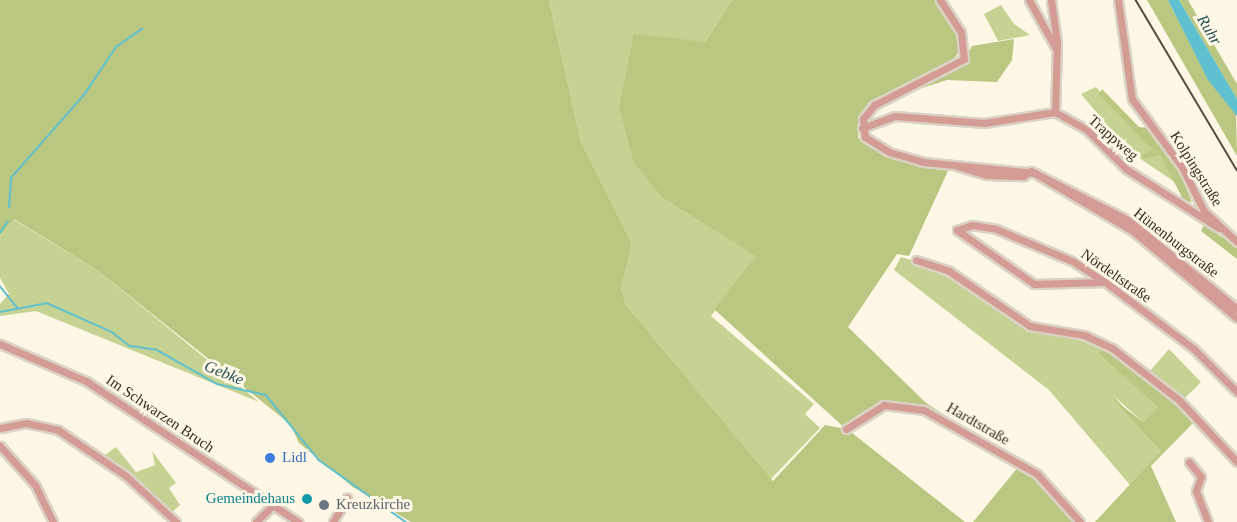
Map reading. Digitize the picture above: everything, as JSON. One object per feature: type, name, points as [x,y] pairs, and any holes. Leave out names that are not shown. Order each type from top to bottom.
[{"type":"street","points":[[867,118],[885,98],[964,59],[962,32],[940,0]]},
{"type":"street","points":[[1029,0],[1057,52]]},
{"type":"street","points":[[867,118],[901,115],[984,123],[1040,112],[1055,112],[1051,101],[1057,52],[1051,0]]},
{"type":"street","name":"Kolpingstraße","points":[[1118,0],[1132,99],[1219,228],[1237,242]]},
{"type":"street","points":[[1040,112],[1051,101]]},
{"type":"street","name":"Trappweg","points":[[1055,112],[1087,130],[1126,169],[1219,228]]},
{"type":"street","name":"Hünenburgstraße","points":[[867,118],[862,129],[870,141],[893,154],[957,166],[1030,175],[1128,220],[1237,309]]},
{"type":"street","name":"Hünenburgstraße","points":[[1030,175],[1127,227],[1237,318]]},
{"type":"street","name":"Nördeltstraße","points":[[1105,282],[1034,284],[964,240],[958,228],[966,225],[1025,237],[1105,282],[1199,353],[1237,392]]},
{"type":"street","points":[[916,260],[949,271],[1030,326],[1084,335],[1112,348],[1180,400],[1237,462]]},
{"type":"street","name":"Im Schwarzen Bruch","points":[[0,344],[86,381],[298,522]]},
{"type":"street","name":"Hardtstraße","points":[[846,429],[884,405],[924,410],[1041,477],[1080,522]]},
{"type":"street","points":[[0,428],[26,423],[58,430],[126,476],[176,522]]},
{"type":"street","points":[[0,446],[35,485],[53,522]]},
{"type":"street","points":[[1189,462],[1201,477],[1196,491],[1208,522]]},
{"type":"street","points":[[1186,492],[1196,491]]},
{"type":"street","points":[[333,522],[347,498]]},
{"type":"street","points":[[256,522],[273,505]]},
{"type":"green space","points":[[0,0],[549,0],[581,142],[632,244],[621,288],[626,305],[773,481],[825,425],[846,429],[714,309],[756,256],[664,199],[634,163],[619,107],[634,34],[705,42],[732,0],[935,0],[963,45],[954,59],[879,97],[860,114],[858,138],[895,158],[948,171],[909,256],[897,254],[848,327],[925,402],[1039,479],[1078,522],[973,522],[1019,466],[920,412],[885,408],[847,429],[965,522],[411,522],[353,487],[299,443],[290,424],[97,270],[14,219],[0,235]]},
{"type":"green space","points":[[549,0],[732,0],[705,42],[664,199],[757,256],[711,316],[814,404],[805,414],[820,428],[771,479],[626,305],[621,288],[632,244],[581,142]]},
{"type":"green space","points":[[1147,0],[1168,0],[1208,79],[1236,113],[1237,156]]},
{"type":"green space","points":[[1179,0],[1188,0],[1237,84],[1237,99]]},
{"type":"green space","points":[[1001,5],[1014,24],[1030,35],[998,41],[984,14]]},
{"type":"green space","points":[[1014,39],[1012,60],[997,82],[947,80],[916,90],[915,85],[960,67],[972,46]]},
{"type":"green space","points":[[1096,87],[1160,155],[1176,183],[1129,151],[1081,94]]},
{"type":"green space","points":[[1102,89],[1139,127],[1148,128],[1180,173],[1192,202],[1184,201],[1160,155],[1144,159],[1142,155],[1153,150],[1099,95]]},
{"type":"green space","points":[[13,219],[97,270],[259,402],[36,311],[0,316],[0,304],[9,294],[0,278],[0,235]]},
{"type":"green space","points":[[1204,225],[1237,247],[1237,259],[1201,231]]},
{"type":"green space","points":[[901,257],[941,269],[1033,331],[1071,335],[1103,347],[1098,353],[1159,407],[1143,422],[1114,396],[1161,451],[1130,485],[1049,390],[894,270]]},
{"type":"green space","points":[[1103,347],[1196,420],[1151,466],[1176,522],[1095,522],[1161,451],[1112,398],[1143,422],[1158,407],[1098,353]]},
{"type":"green space","points":[[1169,349],[1201,382],[1184,399],[1150,371]]},
{"type":"green space","points":[[116,447],[136,472],[155,465],[152,451],[176,483],[169,488],[180,505],[172,512],[105,455]]},
{"type":"water","points":[[1168,0],[1179,0],[1237,99],[1237,116],[1208,80]]},
{"type":"waterway","points":[[9,208],[11,178],[84,95],[116,47],[142,29]]},
{"type":"waterway","points":[[0,233],[8,221]]},
{"type":"waterway","points":[[0,286],[18,308]]},
{"type":"waterway","name":"Gebke","points":[[0,312],[47,303],[112,332],[130,346],[157,350],[217,384],[266,395],[319,460],[406,522]]},
{"type":"railway","points":[[1136,0],[1237,170]]},
{"type":"place","name":"Lidl","points":[[270,458]]},
{"type":"place","name":"Gemeindehaus","points":[[307,499]]},
{"type":"place","name":"Kreuzkirche","points":[[324,505]]},
{"type":"water label","name":"Ruhr","points":[[1209,30]]}]
